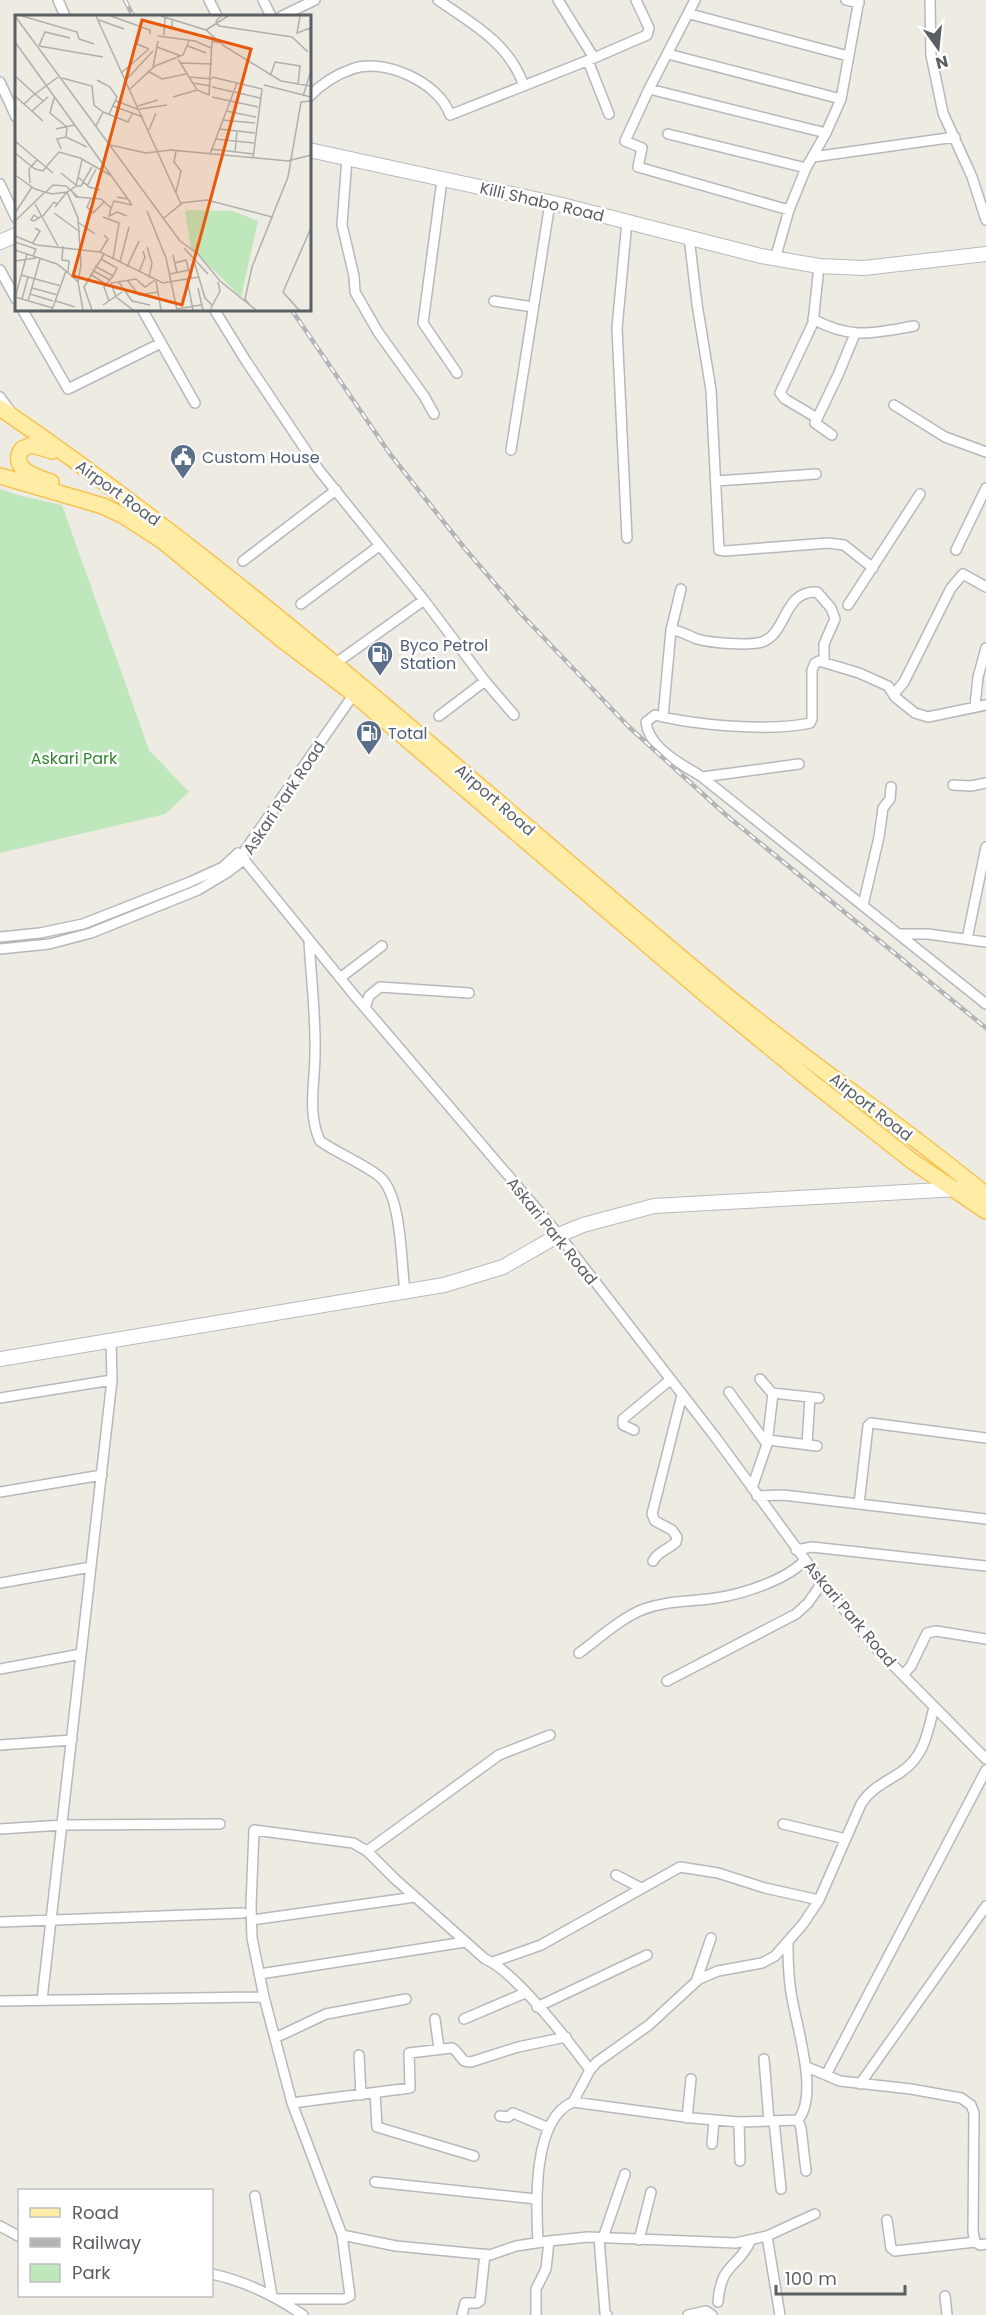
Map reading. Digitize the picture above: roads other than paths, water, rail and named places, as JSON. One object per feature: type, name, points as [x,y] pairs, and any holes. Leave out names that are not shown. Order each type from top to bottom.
[{"type":"main road","name":"Airport Road","points":[[0,408],[144,510],[336,663],[714,985],[981,1191]]},
{"type":"main road","points":[[77,462],[38,445],[26,446],[18,457],[20,466],[29,473],[86,494],[96,503]]},
{"type":"main road","name":"Airport Road","points":[[0,476],[96,503],[124,516],[164,542],[281,639],[354,694],[794,1068],[912,1161],[986,1211]]},
{"type":"street","points":[[58,0],[65,15]]},
{"type":"street","points":[[209,0],[216,15]]},
{"type":"street","points":[[263,0],[270,15]]},
{"type":"street","points":[[438,0],[492,37],[519,70],[524,86]]},
{"type":"street","points":[[558,0],[591,59],[609,114]]},
{"type":"street","points":[[310,96],[322,84],[354,68],[380,67],[419,79],[446,105],[450,115],[647,35],[649,28],[636,0]]},
{"type":"street","points":[[695,0],[625,141],[642,148],[638,167],[789,210]]},
{"type":"street","points":[[774,259],[789,210],[806,168],[826,133],[841,99],[859,2],[846,0]]},
{"type":"street","points":[[930,0],[930,45],[934,77],[943,113],[976,188],[986,220]]},
{"type":"street","points":[[284,15],[309,1]]},
{"type":"street","points":[[690,14],[848,56]]},
{"type":"street","points":[[668,54],[841,99]]},
{"type":"street","points":[[0,82],[15,115]]},
{"type":"street","points":[[649,89],[826,133]]},
{"type":"street","points":[[668,134],[806,168]]},
{"type":"street","points":[[813,157],[955,137]]},
{"type":"street","name":"Killi Shabo Road","points":[[310,150],[627,221],[774,259],[819,267],[864,268],[986,254]]},
{"type":"street","points":[[347,158],[342,225],[354,276],[355,292],[378,332],[424,396],[434,414]]},
{"type":"street","points":[[442,180],[423,323],[457,373]]},
{"type":"street","points":[[0,184],[15,216]]},
{"type":"street","points":[[511,450],[550,203]]},
{"type":"street","points":[[627,221],[616,328],[627,538]]},
{"type":"street","points":[[0,242],[15,235]]},
{"type":"street","points":[[689,237],[711,390],[719,550],[828,543],[844,545],[873,568]]},
{"type":"street","points":[[817,418],[785,399],[780,393],[813,320],[819,267]]},
{"type":"street","points":[[0,270],[15,297]]},
{"type":"street","points":[[494,301],[533,307]]},
{"type":"street","points":[[24,310],[68,389],[161,343]]},
{"type":"street","points":[[143,310],[195,403]]},
{"type":"street","points":[[215,310],[319,470],[424,600],[485,681],[514,714]]},
{"type":"street","points":[[813,320],[833,330],[855,334],[914,326]]},
{"type":"street","points":[[832,435],[815,423],[855,334]]},
{"type":"street","points":[[0,397],[17,420]]},
{"type":"street","points":[[894,405],[945,437],[986,452]]},
{"type":"street","points":[[716,481],[816,474]]},
{"type":"street","points":[[956,550],[986,488]]},
{"type":"street","points":[[243,561],[336,490]]},
{"type":"street","points":[[848,604],[920,494]]},
{"type":"street","points":[[301,604],[379,546]]},
{"type":"street","points":[[894,694],[904,682],[951,588],[959,577],[963,574],[986,587]]},
{"type":"street","points":[[663,717],[671,630],[681,590]]},
{"type":"street","points":[[671,630],[720,643],[761,642],[769,639],[796,597],[808,591],[817,591],[831,608],[835,619],[824,645],[824,662]]},
{"type":"street","points":[[336,663],[424,600]]},
{"type":"street","points":[[975,706],[978,677],[986,648]]},
{"type":"street","points":[[986,705],[928,717],[915,713],[888,686],[859,673],[819,661],[814,663],[812,670],[812,719],[810,723],[751,727],[655,715],[646,722],[651,738],[665,752],[702,777],[986,1004]]},
{"type":"street","points":[[438,716],[485,681]]},
{"type":"street","name":"Askari Park Road","points":[[354,694],[241,856],[365,1008],[559,1235],[717,1438],[822,1583],[878,1650],[986,1759]]},
{"type":"street","points":[[702,777],[799,764]]},
{"type":"street","points":[[953,785],[971,786],[986,783]]},
{"type":"street","points":[[863,905],[879,837],[883,808],[890,799],[891,787]]},
{"type":"street","points":[[967,939],[986,847]]},
{"type":"street","points":[[0,937],[40,933],[83,924],[190,882],[241,856]]},
{"type":"street","points":[[0,949],[49,944],[91,933],[198,890],[228,872],[241,856]]},
{"type":"street","points":[[898,934],[928,934],[986,942]]},
{"type":"street","points":[[309,940],[315,1052],[312,1110],[315,1131],[320,1141],[381,1178],[390,1192],[396,1213],[405,1291]]},
{"type":"street","points":[[340,978],[382,946]]},
{"type":"street","points":[[365,1008],[369,996],[380,987],[469,993]]},
{"type":"street","points":[[0,1359],[444,1285],[503,1267],[559,1235],[583,1225],[654,1206],[957,1190],[981,1191]]},
{"type":"street","points":[[42,2000],[112,1380],[111,1340]]},
{"type":"street","points":[[729,1392],[768,1442],[812,1445],[814,1398],[773,1393],[760,1379]]},
{"type":"street","points":[[0,1398],[112,1380]]},
{"type":"street","points":[[634,1430],[622,1425],[623,1419],[670,1380]]},
{"type":"street","points":[[773,1393],[768,1442],[755,1492],[986,1518]]},
{"type":"street","points":[[652,1561],[657,1554],[670,1548],[676,1542],[677,1537],[672,1530],[655,1521],[652,1514],[682,1395]]},
{"type":"street","points":[[859,1504],[868,1426],[871,1423],[986,1438]]},
{"type":"street","points":[[0,1492],[102,1475]]},
{"type":"street","points":[[796,1550],[812,1547],[986,1566]]},
{"type":"street","points":[[579,1653],[641,1610],[678,1600],[715,1599],[734,1595],[785,1575],[798,1568],[804,1561]]},
{"type":"street","points":[[0,1583],[91,1567]]},
{"type":"street","points":[[667,1681],[796,1614],[808,1603],[822,1583]]},
{"type":"street","points":[[903,1676],[911,1666],[927,1633],[936,1631],[986,1639]]},
{"type":"street","points":[[0,1669],[81,1654]]},
{"type":"street","points":[[538,2242],[536,2199],[541,2159],[549,2128],[560,2109],[573,2102],[590,2070],[657,2019],[696,1982],[718,1971],[762,1963],[775,1956],[819,1900],[868,1793],[908,1767],[921,1752],[934,1707]]},
{"type":"street","points":[[367,1851],[499,1755],[550,1735]]},
{"type":"street","points":[[0,1745],[72,1740]]},
{"type":"street","points":[[826,2075],[986,1770]]},
{"type":"street","points":[[0,1829],[63,1825],[220,1824]]},
{"type":"street","points":[[783,1824],[846,1839]]},
{"type":"street","points":[[276,2297],[344,2299],[350,2296],[342,2235],[292,2103],[264,1997],[252,1938],[254,1830],[353,1843],[367,1851],[465,1942],[485,1959],[493,1962],[525,1993],[566,2037],[590,2070]]},
{"type":"street","points":[[493,1962],[541,1945],[680,1867],[718,1873],[765,1888],[819,1900]]},
{"type":"street","points":[[616,1875],[641,1888]]},
{"type":"street","points":[[252,1920],[415,1897]]},
{"type":"street","points":[[860,2084],[986,1906]]},
{"type":"street","points":[[0,1922],[243,1913]]},
{"type":"street","points":[[696,1982],[711,1938]]},
{"type":"street","points":[[788,1941],[789,1985],[807,2067],[805,2099],[798,2120]]},
{"type":"street","points":[[260,1974],[465,1942]]},
{"type":"street","points":[[537,2007],[647,1955]]},
{"type":"street","points":[[464,2019],[525,1993]]},
{"type":"street","points":[[0,2001],[264,1997]]},
{"type":"street","points":[[275,2038],[326,2014],[405,1999]]},
{"type":"street","points":[[435,2019],[439,2049]]},
{"type":"street","points":[[292,2103],[410,2088],[408,2054],[452,2048],[464,2061],[471,2062],[518,2047],[566,2037]]},
{"type":"street","points":[[359,2055],[361,2095]]},
{"type":"street","points":[[764,2059],[781,2189]]},
{"type":"street","points":[[807,2067],[840,2081],[921,2090],[960,2098],[971,2105],[974,2113],[973,2232],[975,2242],[980,2246],[986,2244]]},
{"type":"street","points":[[687,2118],[691,2079]]},
{"type":"street","points":[[375,2093],[376,2127],[474,2156]]},
{"type":"street","points":[[573,2102],[687,2118],[739,2122],[798,2120]]},
{"type":"street","points":[[500,2116],[508,2117],[513,2113],[549,2128]]},
{"type":"street","points":[[712,2144],[714,2120]]},
{"type":"street","points":[[798,2120],[806,2171]]},
{"type":"street","points":[[739,2122],[740,2161]]},
{"type":"street","points":[[607,2315],[605,2313],[601,2238],[625,2174]]},
{"type":"street","points":[[375,2182],[536,2199]]},
{"type":"street","points":[[639,2240],[651,2192]]},
{"type":"street","points":[[255,2196],[276,2297]]},
{"type":"street","points":[[342,2235],[396,2246],[490,2256],[516,2246],[549,2241],[601,2238],[722,2243],[751,2240],[767,2236],[815,2214]]},
{"type":"street","points":[[887,2220],[891,2248],[895,2251],[975,2242]]},
{"type":"street","points":[[0,2226],[18,2236]]},
{"type":"street","points":[[767,2236],[780,2315]]},
{"type":"street","points":[[718,2302],[723,2275],[728,2267],[746,2251],[751,2240]]},
{"type":"street","points":[[537,2315],[536,2289],[548,2262],[549,2241]]},
{"type":"street","points":[[462,2315],[465,2303],[480,2301],[485,2254]]},
{"type":"street","points":[[213,2274],[232,2279],[276,2297],[303,2315]]},
{"type":"street","points":[[945,2296],[947,2315]]},
{"type":"street","points":[[688,2315],[706,2311],[712,2315]]},
{"type":"railway","points":[[125,0],[132,15]]},
{"type":"railway","points":[[292,310],[390,454],[466,550],[523,616],[629,727],[726,815],[986,1028]]},
{"type":"place","name":"Custom House","points":[[183,480]]},
{"type":"place","name":"Byco Petrol Station","points":[[380,677]]},
{"type":"place","name":"Total","points":[[369,756]]},
{"type":"park label","name":"Askari Park","points":[[74,758]]}]
